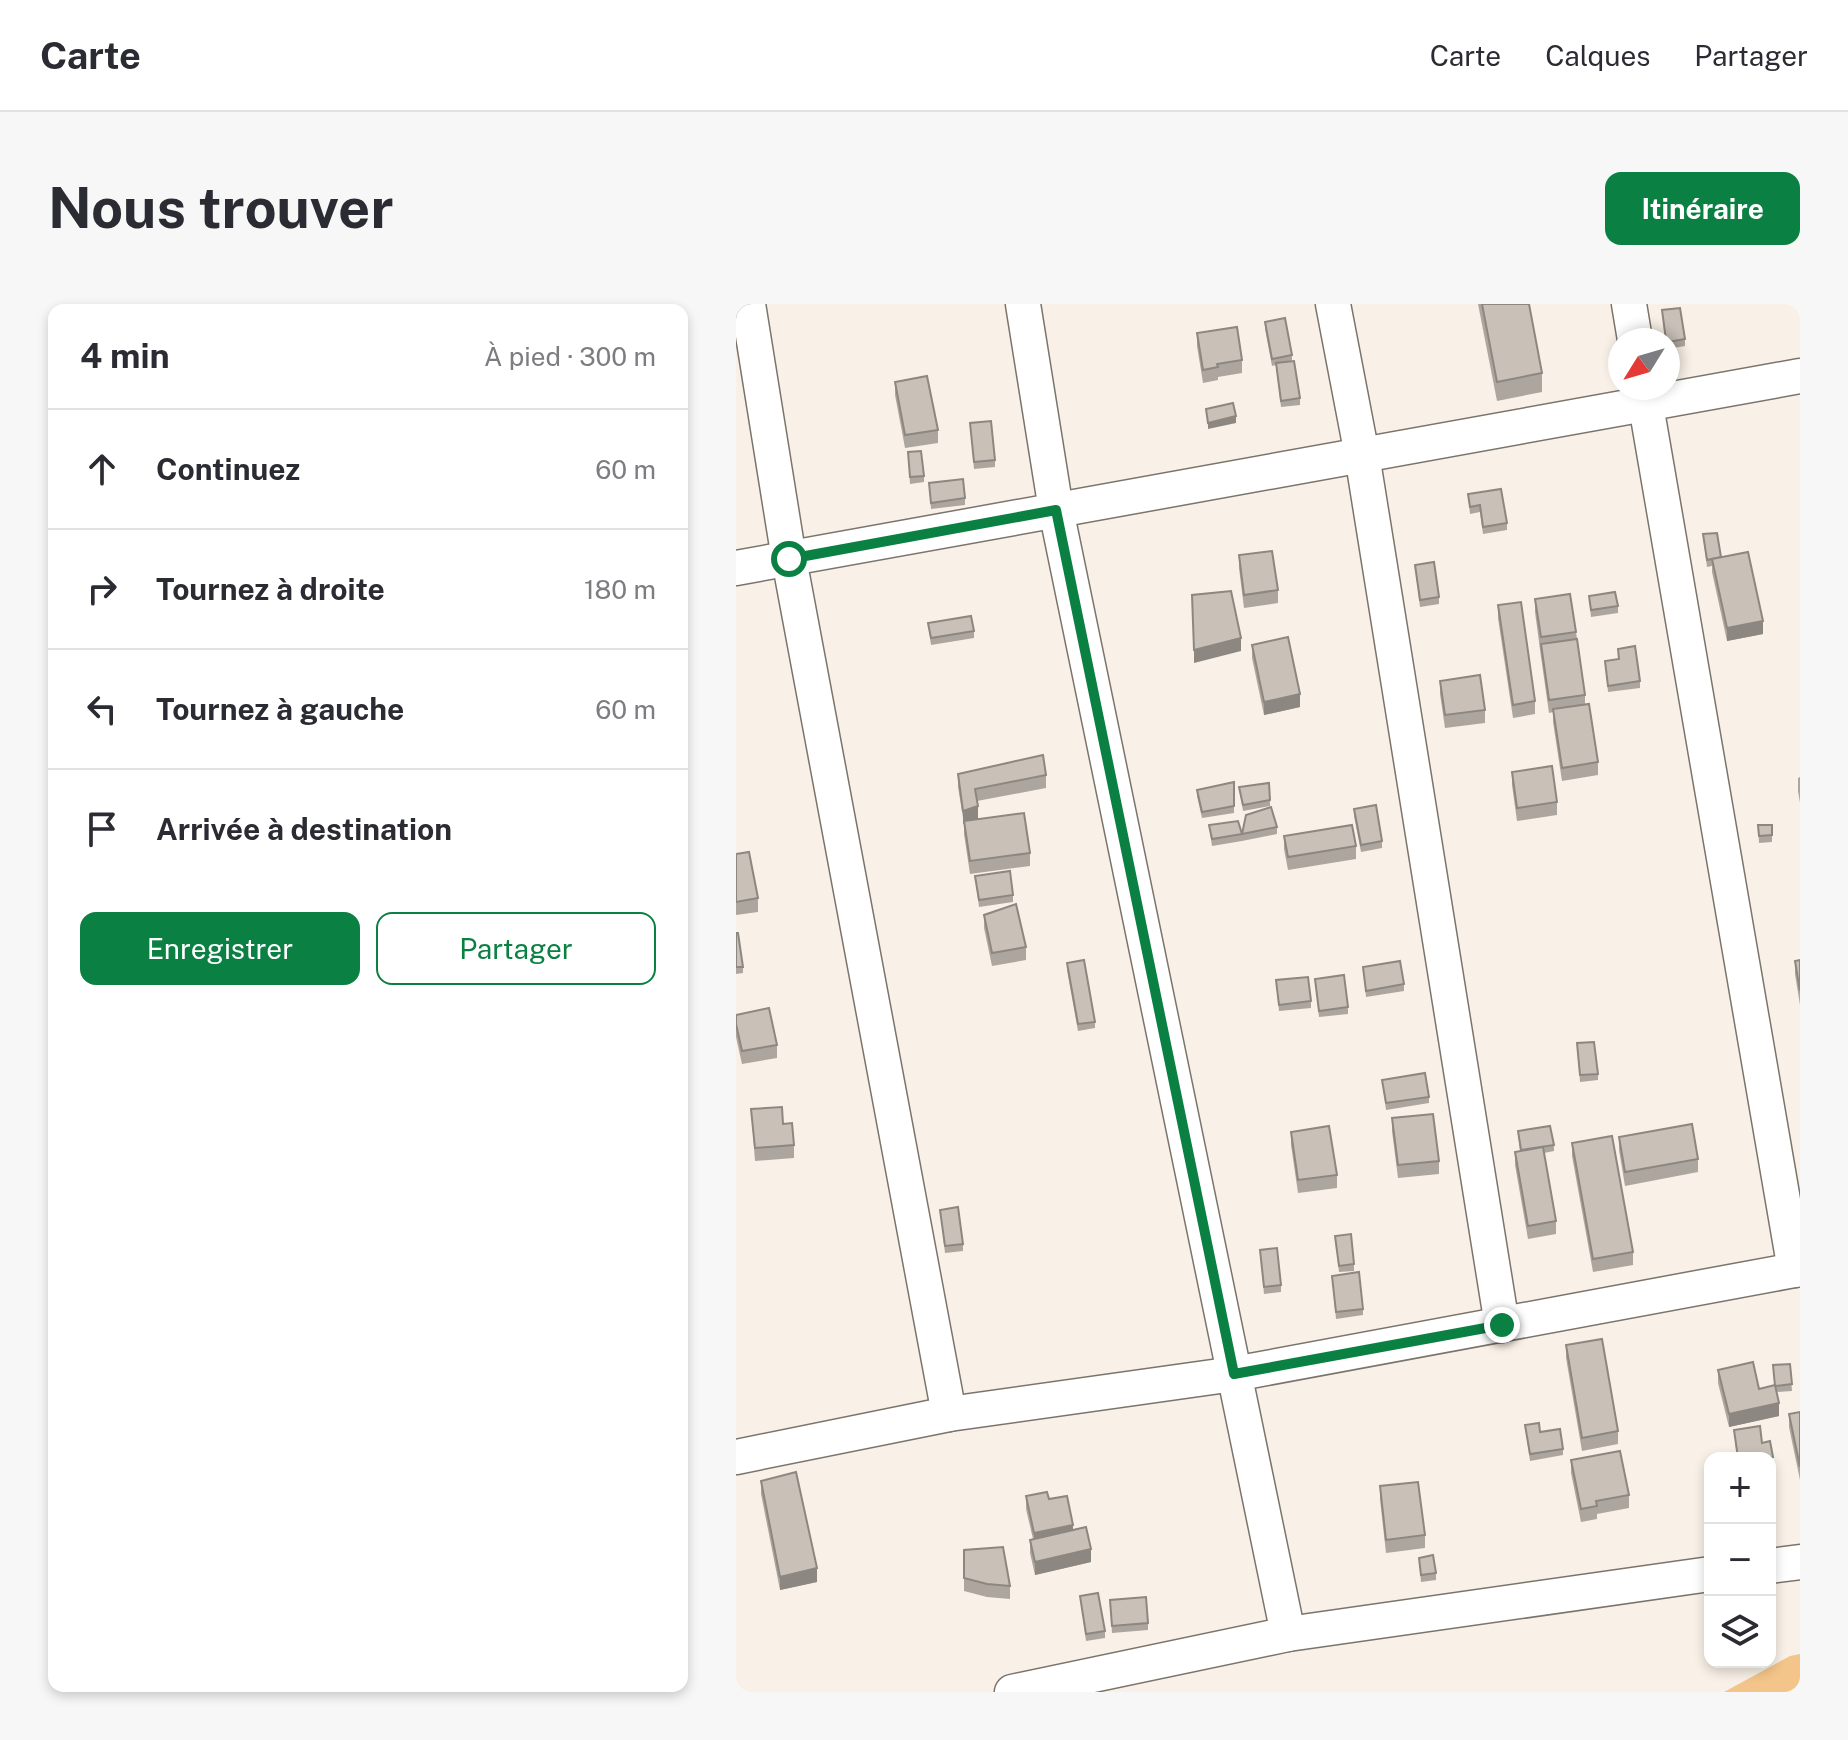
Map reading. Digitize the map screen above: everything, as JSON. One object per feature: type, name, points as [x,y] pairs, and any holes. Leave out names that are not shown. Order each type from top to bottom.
[{"type":"street","points":[[748,304],[789,559],[949,1414]]},
{"type":"street","points":[[1023,304],[1056,510],[1288,1634]]},
{"type":"street","points":[[1333,304],[1362,455],[1502,1325]]},
{"type":"street","points":[[1629,304],[1633,328]]},
{"type":"street","points":[[1680,391],[1800,376]]},
{"type":"street","points":[[736,568],[1362,455],[1626,400]]},
{"type":"street","points":[[736,1457],[949,1414],[1234,1374],[1798,1269],[1646,400]]},
{"type":"street","points":[[1776,1565],[1800,1562]]},
{"type":"street","points":[[1012,1692],[1288,1634],[1704,1575]]},
{"type":"shaded area","points":[[1800,1654],[1800,1692],[1724,1692],[1768,1668],[1776,1668],[1776,1664]]},
{"type":"building","points":[[1482,304],[1529,304],[1542,373],[1497,382]]},
{"type":"building","points":[[1680,308],[1685,339],[1680,340],[1680,328],[1664,328],[1662,310]]},
{"type":"building","points":[[1285,318],[1292,355],[1272,359],[1265,322]]},
{"type":"building","points":[[1237,327],[1242,360],[1203,370],[1197,333]]},
{"type":"building","points":[[1294,361],[1300,398],[1281,401],[1276,363]]},
{"type":"building","points":[[927,376],[938,430],[905,435],[895,382]]},
{"type":"building","points":[[1233,403],[1236,416],[1208,423],[1206,409]]},
{"type":"building","points":[[991,421],[995,460],[974,462],[970,423]]},
{"type":"building","points":[[921,451],[924,476],[910,477],[908,452]]},
{"type":"building","points":[[963,479],[965,498],[931,503],[929,483]]},
{"type":"building","points":[[1501,489],[1507,523],[1483,527],[1480,505],[1470,507],[1468,494]]},
{"type":"building","points":[[1717,533],[1721,557],[1707,560],[1703,534]]},
{"type":"building","points":[[1272,551],[1278,590],[1244,595],[1239,555]]},
{"type":"building","points":[[1748,552],[1763,621],[1727,628],[1712,559]]},
{"type":"building","points":[[1434,562],[1439,597],[1420,600],[1415,565]]},
{"type":"building","points":[[1231,591],[1241,638],[1194,650],[1192,595]]},
{"type":"building","points":[[1615,592],[1618,606],[1591,610],[1589,596]]},
{"type":"building","points":[[1570,594],[1576,632],[1541,637],[1535,599]]},
{"type":"building","points":[[1521,602],[1535,701],[1513,705],[1498,605]]},
{"type":"building","points":[[971,616],[974,631],[931,638],[928,623]]},
{"type":"building","points":[[1288,637],[1300,694],[1264,702],[1252,645]]},
{"type":"building","points":[[1577,639],[1585,695],[1549,700],[1541,644]]},
{"type":"building","points":[[1635,646],[1640,681],[1608,686],[1605,661],[1619,659],[1618,649]]},
{"type":"building","points":[[1480,675],[1485,710],[1445,715],[1440,681]]},
{"type":"building","points":[[1589,704],[1598,762],[1562,768],[1553,709]]},
{"type":"building","points":[[1043,755],[1046,775],[975,789],[978,806],[963,811],[958,774]]},
{"type":"building","points":[[1552,766],[1557,802],[1517,808],[1512,772]]},
{"type":"building","points":[[1234,782],[1234,806],[1202,812],[1197,790]]},
{"type":"building","points":[[1269,783],[1270,800],[1243,805],[1239,787]]},
{"type":"building","points":[[1376,805],[1382,841],[1361,845],[1354,809]]},
{"type":"building","points":[[1271,807],[1277,827],[1242,834],[1246,815]]},
{"type":"building","points":[[1024,813],[1030,853],[970,861],[964,821]]},
{"type":"building","points":[[1238,821],[1242,834],[1212,839],[1209,825]]},
{"type":"building","points":[[1352,825],[1356,846],[1288,857],[1284,836]]},
{"type":"building","points":[[1758,825],[1772,825],[1772,835],[1759,836]]},
{"type":"building","points":[[749,852],[758,898],[736,902],[736,854]]},
{"type":"building","points":[[1010,871],[1013,895],[979,900],[975,876]]},
{"type":"building","points":[[1016,904],[1026,947],[992,953],[984,915]]},
{"type":"building","points":[[738,933],[743,967],[736,967]]},
{"type":"building","points":[[1084,960],[1095,1022],[1078,1024],[1067,963]]},
{"type":"building","points":[[1800,960],[1800,991],[1795,961]]},
{"type":"building","points":[[1400,961],[1404,984],[1366,991],[1363,967]]},
{"type":"building","points":[[1344,975],[1348,1007],[1319,1011],[1315,979]]},
{"type":"building","points":[[1308,977],[1311,1001],[1279,1005],[1276,980]]},
{"type":"building","points":[[769,1008],[777,1045],[742,1051],[736,1015]]},
{"type":"building","points":[[1594,1042],[1598,1074],[1580,1075],[1577,1043]]},
{"type":"building","points":[[1425,1073],[1429,1097],[1386,1103],[1382,1080]]},
{"type":"building","points":[[782,1107],[783,1124],[792,1123],[794,1145],[755,1148],[751,1109]]},
{"type":"building","points":[[1433,1114],[1439,1161],[1398,1165],[1392,1118]]},
{"type":"building","points":[[1692,1124],[1698,1159],[1625,1172],[1619,1137]]},
{"type":"building","points":[[1329,1126],[1337,1175],[1298,1180],[1291,1132]]},
{"type":"building","points":[[1550,1126],[1554,1145],[1521,1150],[1518,1131]]},
{"type":"building","points":[[1612,1136],[1633,1252],[1593,1259],[1572,1143]]},
{"type":"building","points":[[1543,1147],[1556,1221],[1528,1226],[1515,1152]]},
{"type":"building","points":[[958,1207],[963,1244],[945,1246],[940,1210]]},
{"type":"building","points":[[1351,1234],[1354,1264],[1339,1266],[1335,1236]]},
{"type":"building","points":[[1277,1248],[1281,1285],[1264,1287],[1260,1250]]},
{"type":"building","points":[[1359,1272],[1363,1309],[1336,1312],[1332,1276]]},
{"type":"building","points":[[1602,1339],[1618,1431],[1582,1438],[1566,1345]]},
{"type":"building","points":[[1753,1362],[1759,1389],[1775,1385],[1779,1403],[1729,1414],[1718,1370]]},
{"type":"building","points":[[1790,1364],[1792,1384],[1775,1386],[1773,1365]]},
{"type":"building","points":[[1800,1412],[1800,1467],[1789,1414]]},
{"type":"building","points":[[1539,1423],[1540,1432],[1560,1429],[1563,1449],[1530,1454],[1525,1425]]},
{"type":"building","points":[[1760,1426],[1762,1443],[1770,1441],[1772,1452],[1737,1452],[1734,1430]]},
{"type":"building","points":[[1620,1451],[1629,1495],[1596,1501],[1597,1506],[1581,1509],[1571,1460]]},
{"type":"building","points":[[796,1472],[817,1568],[780,1577],[761,1481]]},
{"type":"building","points":[[1418,1482],[1425,1535],[1386,1540],[1380,1486]]},
{"type":"building","points":[[1047,1492],[1049,1499],[1067,1496],[1073,1525],[1034,1533],[1026,1496]]},
{"type":"building","points":[[1086,1527],[1091,1549],[1035,1562],[1030,1540]]},
{"type":"building","points":[[1003,1547],[1010,1586],[964,1578],[964,1550]]},
{"type":"building","points":[[1433,1555],[1436,1573],[1421,1575],[1419,1558]]},
{"type":"building","points":[[1098,1593],[1105,1631],[1086,1634],[1080,1596]]},
{"type":"building","points":[[1146,1597],[1148,1623],[1112,1626],[1110,1600]]},
{"type":"route","points":[[789,559],[1056,510],[1234,1374],[1502,1325]]}]
